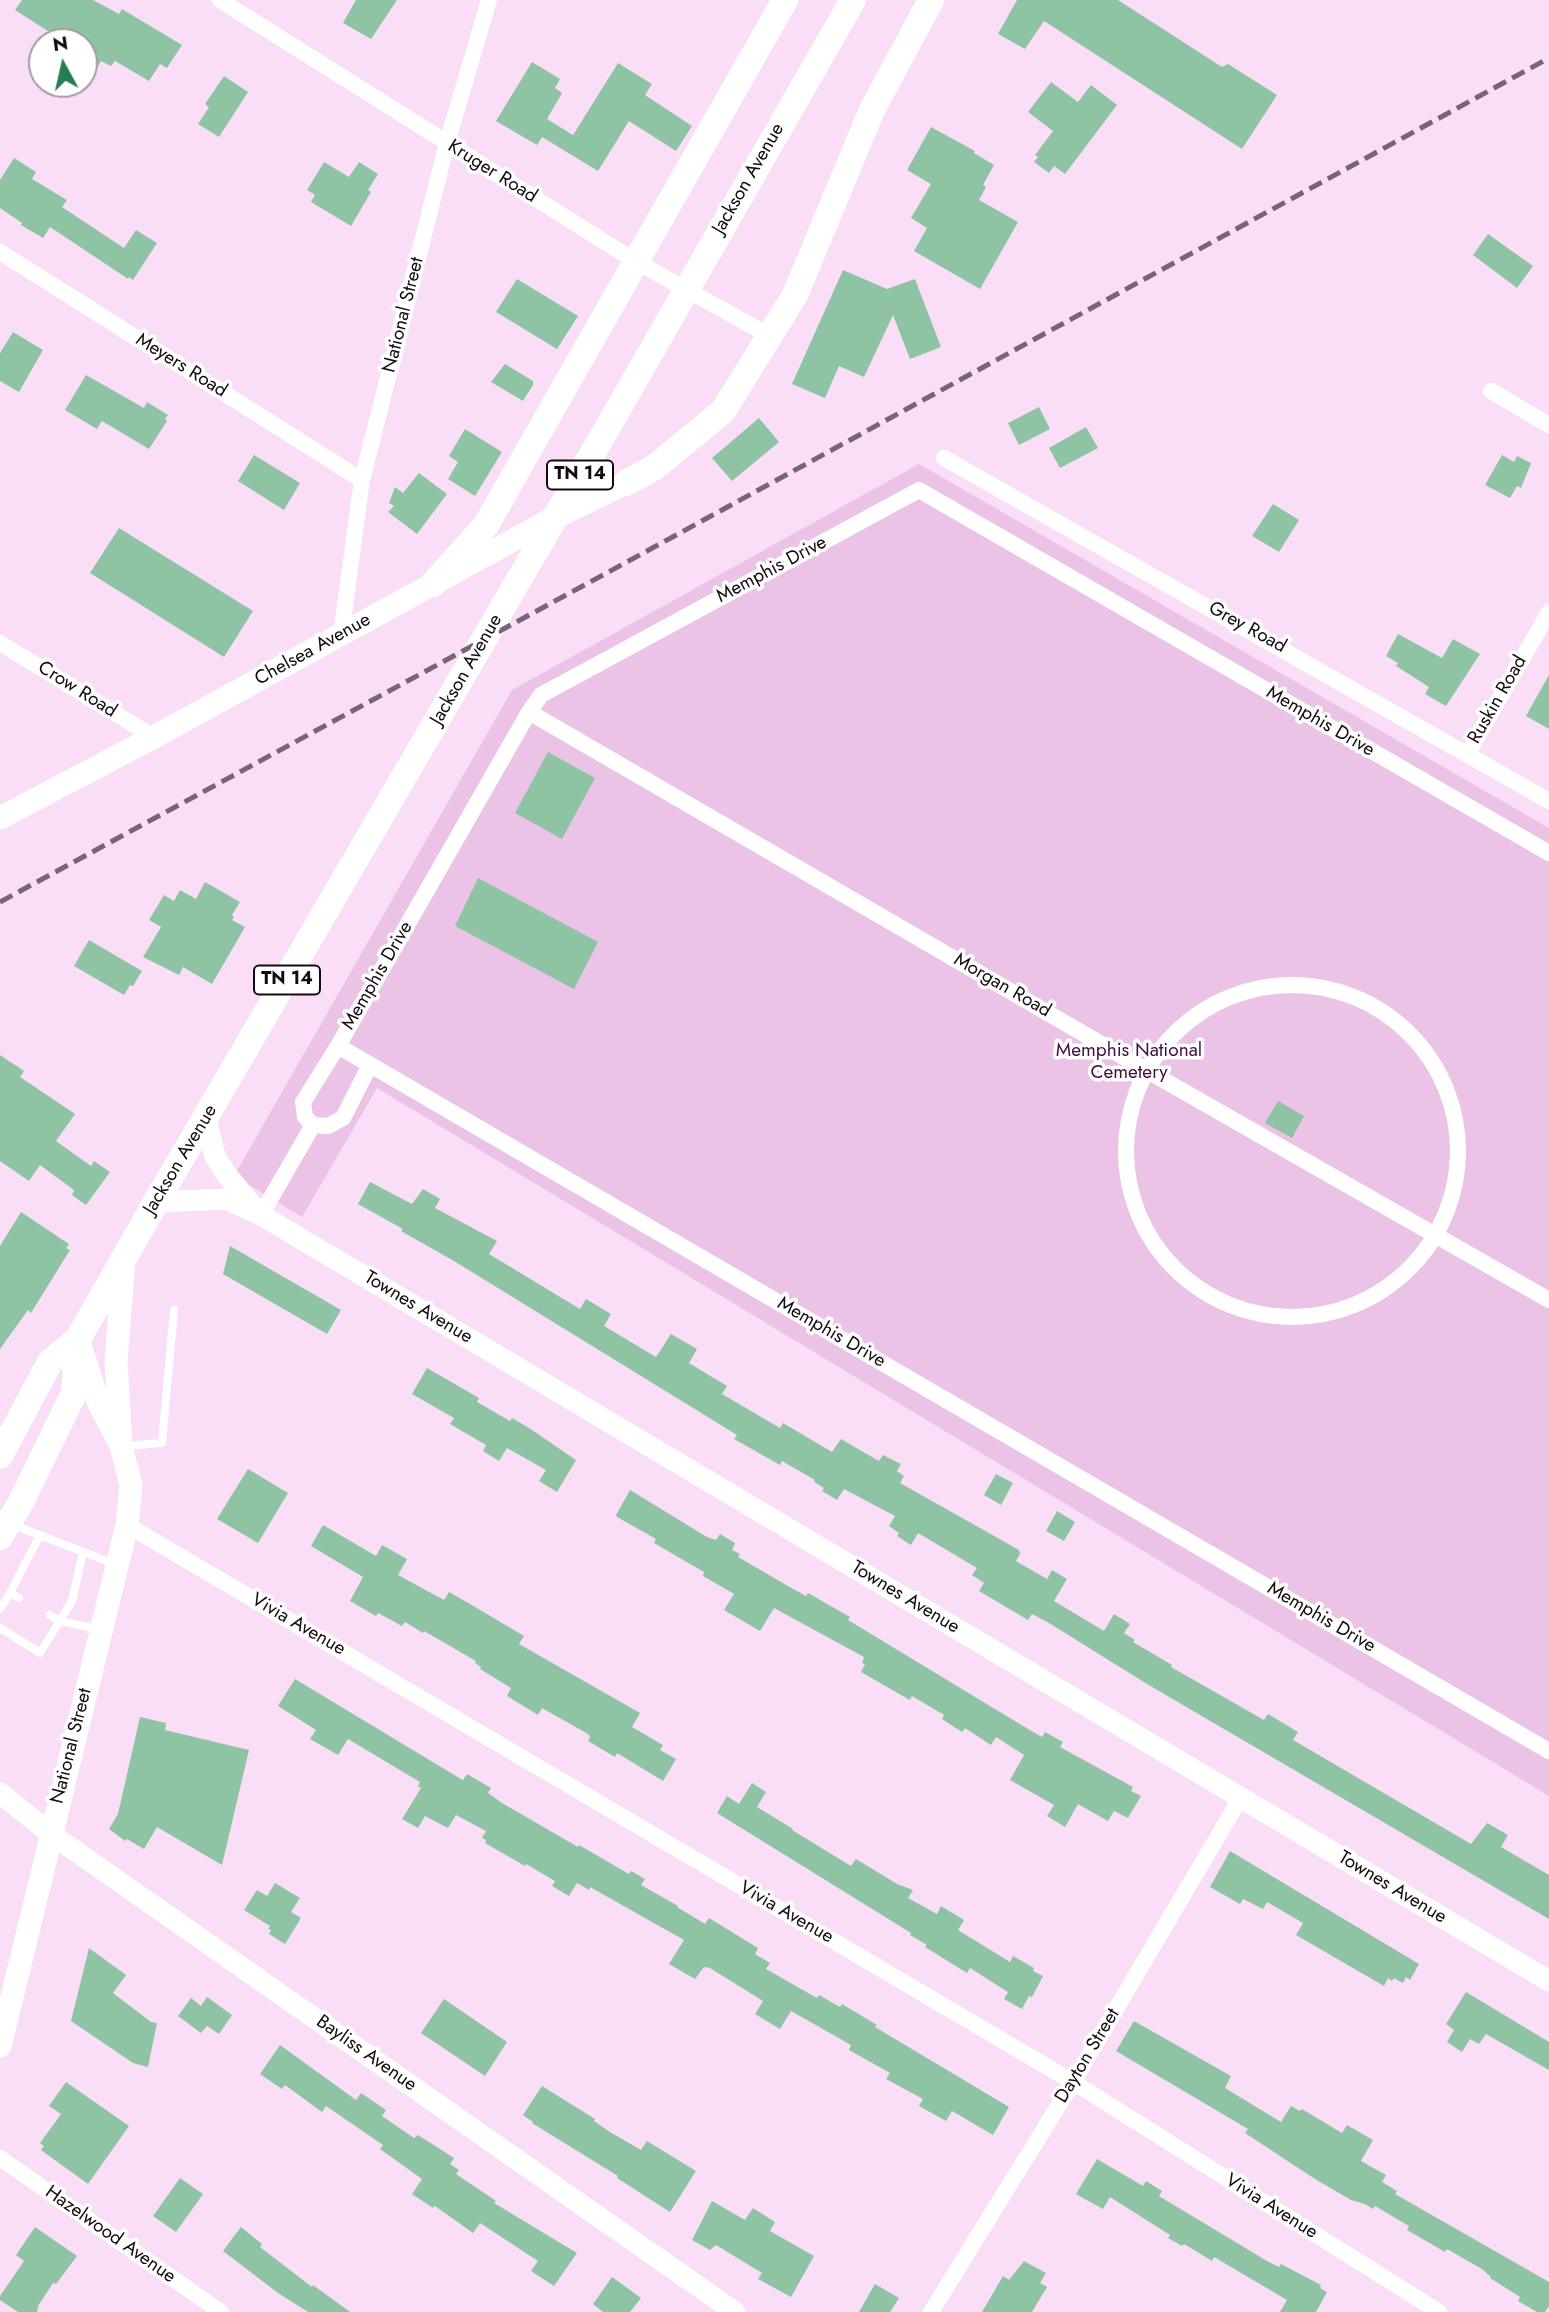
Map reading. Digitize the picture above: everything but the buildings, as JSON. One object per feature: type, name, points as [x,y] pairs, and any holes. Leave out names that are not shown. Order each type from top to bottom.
[{"type":"main road","points":[[433,584],[486,525],[785,0]]},
{"type":"main road","name":"Jackson Avenue","points":[[0,1456],[50,1362],[78,1339],[853,0]]},
{"type":"main road","points":[[626,482],[655,467],[723,411],[795,295],[872,110],[931,0]]},
{"type":"main road","name":"Chelsea Avenue","points":[[0,818],[547,522],[626,482]]},
{"type":"main road","name":"National Street","points":[[0,2046],[127,1525],[131,1485],[121,1446],[116,1362],[124,1259]]},
{"type":"main road","name":"Jackson Avenue","points":[[4,1530],[21,1502],[74,1393],[78,1339]]},
{"type":"main road","name":"National Street","points":[[78,1339],[99,1404],[121,1446]]},
{"type":"street","name":"Kruger Road","points":[[220,0],[635,261],[769,336]]},
{"type":"street","name":"National Street","points":[[341,635],[362,480],[447,143],[489,0]]},
{"type":"street","name":"Meyers Road","points":[[0,252],[362,480]]},
{"type":"street","points":[[1491,391],[1549,425]]},
{"type":"street","name":"Grey Road","points":[[944,458],[1549,801]]},
{"type":"street","name":"Memphis Drive","points":[[1549,853],[919,490],[541,695],[338,1046],[1549,1751]]},
{"type":"street","name":"Ruskin Road","points":[[1468,753],[1549,612]]},
{"type":"street","name":"Crow Road","points":[[0,643],[154,737]]},
{"type":"street","name":"Morgan Road","points":[[529,712],[1549,1300]]},
{"type":"street","points":[[1273,985],[1326,988],[1376,1006],[1417,1040],[1446,1084],[1459,1135],[1456,1187],[1437,1236],[1399,1280],[1349,1309],[1292,1319],[1235,1309],[1185,1280],[1147,1236],[1127,1182],[1127,1124],[1146,1070],[1179,1028],[1223,999],[1273,985]]},
{"type":"street","points":[[338,1046],[303,1102],[305,1117],[313,1125],[328,1126],[343,1118],[370,1065]]},
{"type":"street","name":"Townes Avenue","points":[[206,1119],[215,1156],[226,1174],[261,1215]]},
{"type":"street","points":[[261,1215],[313,1125]]},
{"type":"street","name":"Townes Avenue","points":[[156,1202],[225,1199],[261,1215],[1549,1981]]},
{"type":"street","name":"Vivia Avenue","points":[[127,1525],[1073,2081],[1438,2312]]},
{"type":"street","name":"Bayliss Avenue","points":[[0,1793],[51,1834],[735,2312]]},
{"type":"street","name":"Dayton Street","points":[[931,2312],[1073,2081],[1241,1797]]},
{"type":"street","name":"Hazelwood Avenue","points":[[0,2158],[221,2312]]},
{"type":"lane","points":[[121,1446],[162,1443],[174,1310]]},
{"type":"lane","points":[[4,1530],[40,1535],[117,1566]]},
{"type":"lane","points":[[0,1609],[40,1535]]},
{"type":"lane","points":[[0,1628],[40,1653],[72,1601],[83,1552]]},
{"type":"lane","points":[[10,1593],[19,1598]]},
{"type":"lane","points":[[50,1615],[60,1621],[101,1630]]},
{"type":"green space","name":"Memphis National Cemetery","points":[[919,464],[1549,828],[1549,1796],[377,1088],[302,1217],[234,1176],[512,690]]},
{"type":"railway","points":[[0,902],[1549,58]]}]
